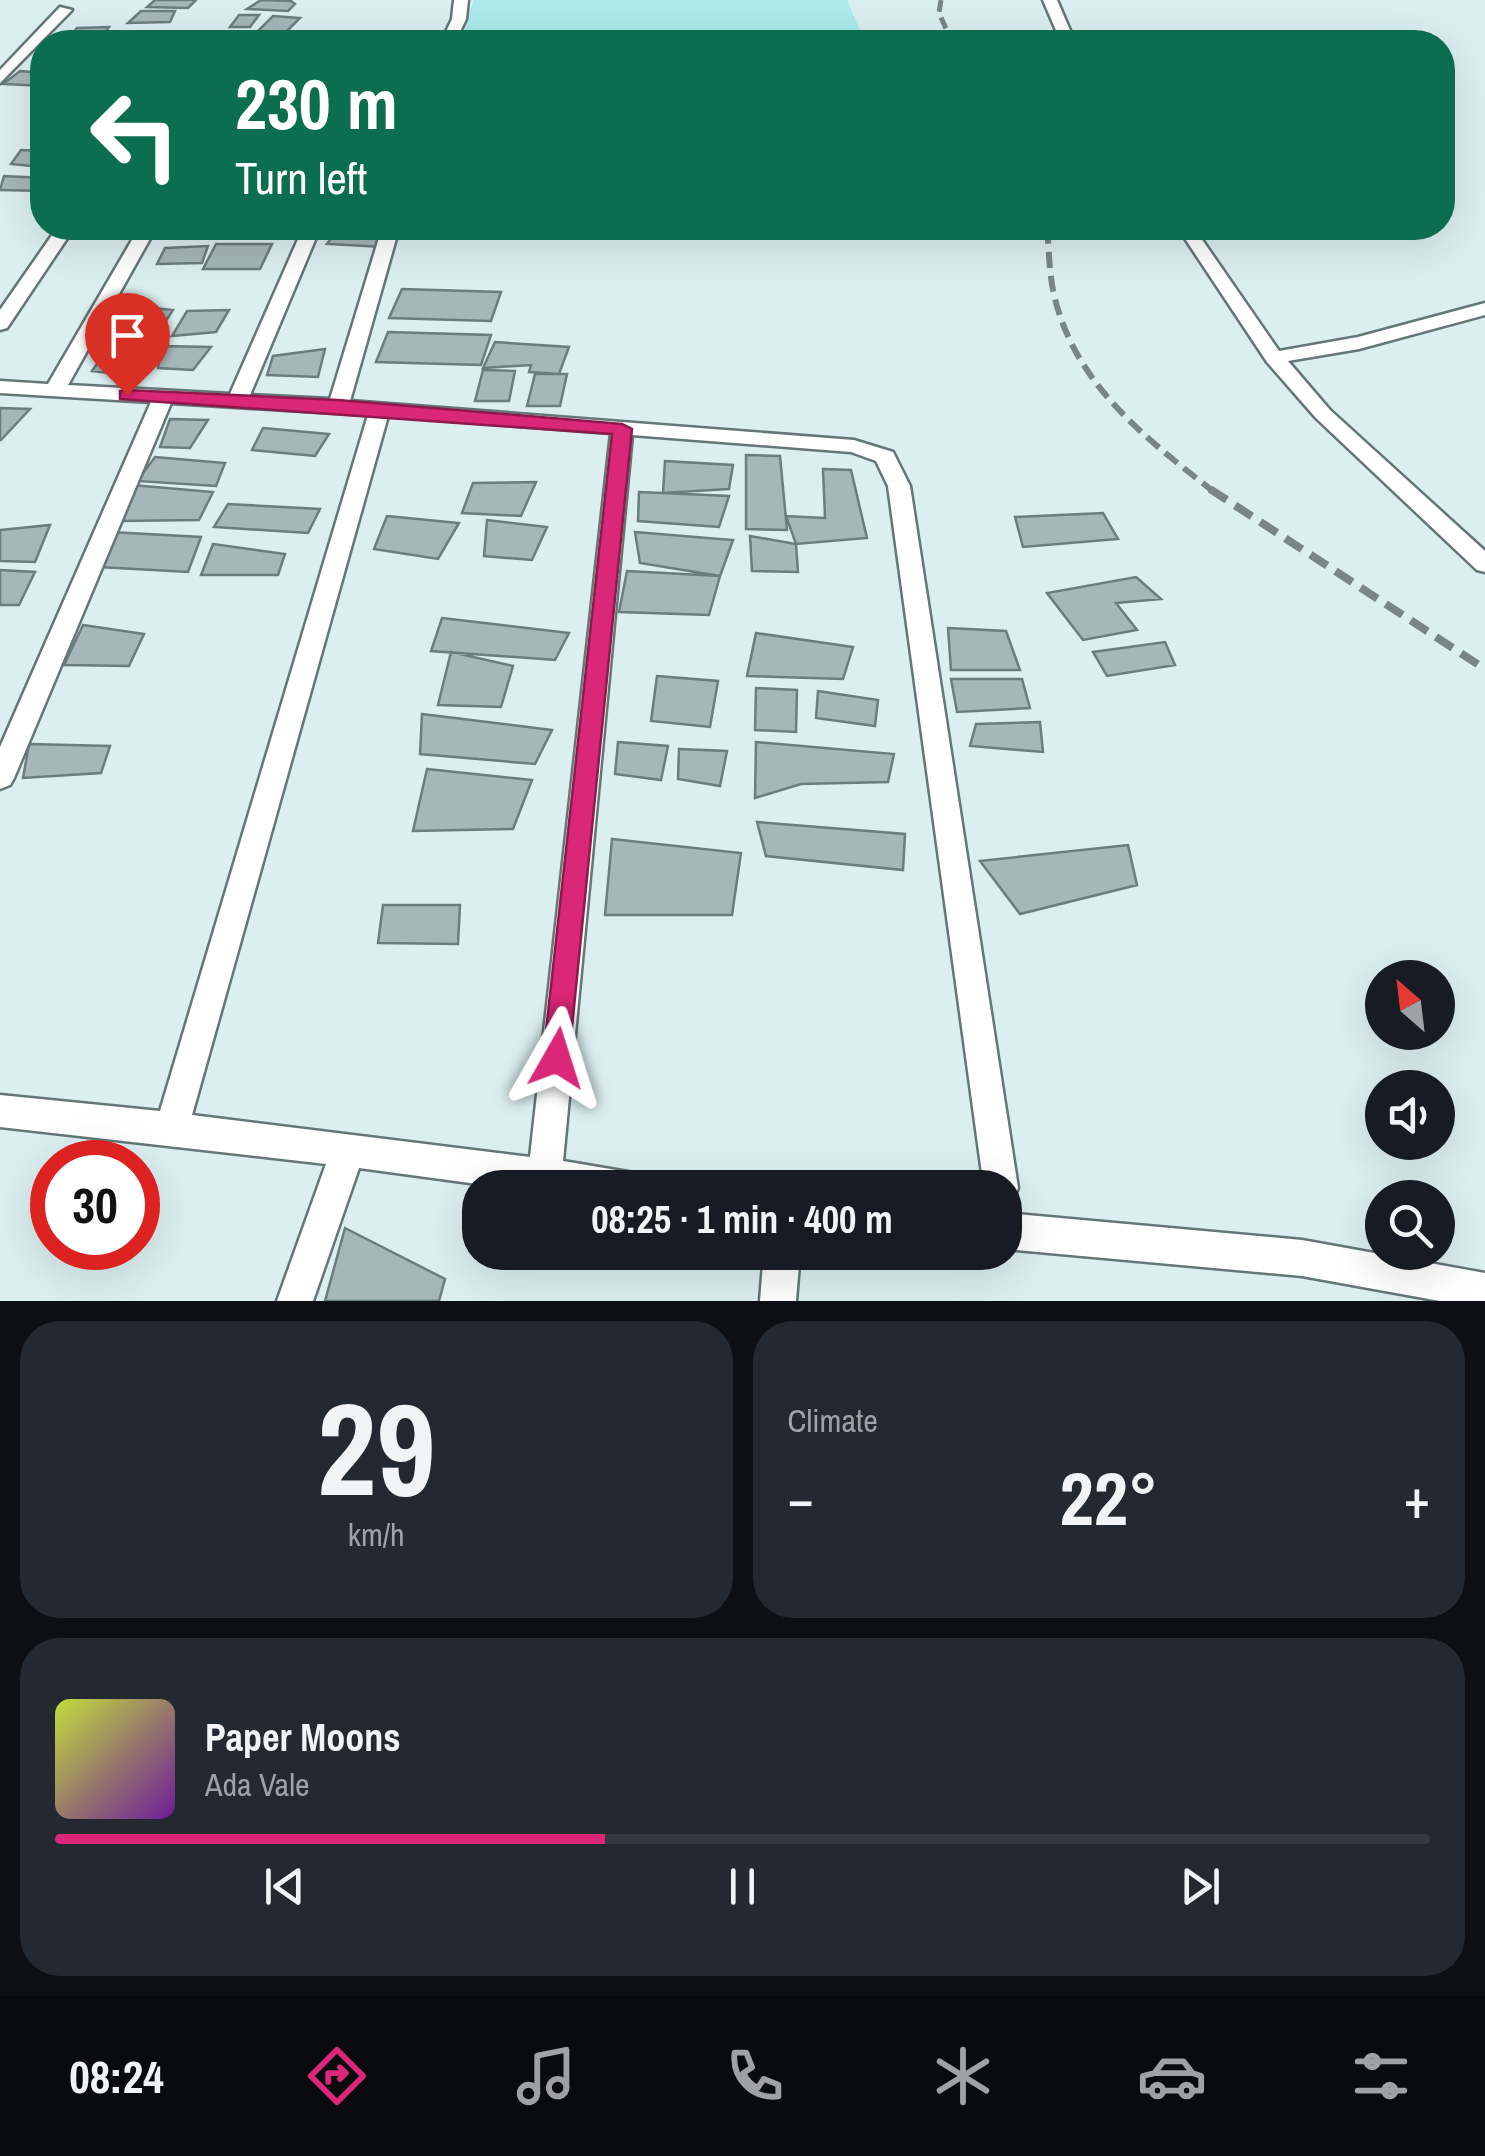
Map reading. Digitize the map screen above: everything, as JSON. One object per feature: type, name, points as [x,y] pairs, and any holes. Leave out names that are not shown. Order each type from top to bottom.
[{"type":"street","points":[[454,30],[461,0]]},
{"type":"street","points":[[1050,0],[1063,30]]},
{"type":"street","points":[[43,30],[64,10]]},
{"type":"street","points":[[0,78],[6,64],[30,42]]},
{"type":"street","points":[[0,324],[57,240]]},
{"type":"street","points":[[54,390],[141,240]]},
{"type":"street","points":[[238,400],[307,240]]},
{"type":"street","points":[[338,406],[388,240]]},
{"type":"street","points":[[1194,240],[1274,358],[1337,428],[1485,564]]},
{"type":"street","points":[[1274,358],[1359,343],[1485,309]]},
{"type":"street","points":[[0,387],[338,406],[854,446],[885,457],[900,486],[998,1170]]},
{"type":"street","points":[[0,778],[164,398]]},
{"type":"street","points":[[172,1128],[379,412]]},
{"type":"street","points":[[546,1170],[622,429]]},
{"type":"street","points":[[0,1112],[172,1128],[506,1170]]},
{"type":"street","points":[[295,1301],[348,1150]]},
{"type":"street","points":[[1022,1228],[1302,1258],[1485,1291]]},
{"type":"street","points":[[778,1301],[781,1270]]},
{"type":"shaded area","points":[[474,0],[847,0],[860,30],[463,30]]},
{"type":"building","points":[[155,0],[196,0],[188,8],[147,7]]},
{"type":"building","points":[[261,0],[295,4],[288,11],[247,9]]},
{"type":"building","points":[[141,11],[175,11],[170,22],[128,23]]},
{"type":"building","points":[[239,15],[259,15],[250,27],[230,27]]},
{"type":"building","points":[[273,16],[300,18],[288,30],[259,30]]},
{"type":"building","points":[[109,27],[107,30],[77,28]]},
{"type":"building","points":[[20,71],[30,72],[30,85],[3,84]]},
{"type":"building","points":[[21,150],[30,150],[30,166],[11,164]]},
{"type":"building","points":[[4,176],[30,177],[30,191],[0,190]]},
{"type":"building","points":[[330,240],[386,240],[383,247],[327,244]]},
{"type":"building","points":[[216,244],[272,244],[260,269],[203,269]]},
{"type":"building","points":[[208,246],[202,263],[157,264],[165,248]]},
{"type":"building","points":[[402,289],[501,292],[491,321],[389,318]]},
{"type":"building","points":[[123,305],[173,310],[162,327],[105,324]]},
{"type":"building","points":[[229,310],[216,332],[172,336],[187,311]]},
{"type":"building","points":[[388,332],[491,335],[481,365],[376,362]]},
{"type":"building","points":[[112,342],[161,346],[141,377],[92,371]]},
{"type":"building","points":[[495,342],[569,347],[559,374],[529,372],[531,365],[483,368]]},
{"type":"building","points":[[161,346],[211,347],[193,370],[158,368]]},
{"type":"building","points":[[325,349],[318,377],[267,375],[273,356]]},
{"type":"building","points":[[483,370],[515,371],[509,401],[475,401]]},
{"type":"building","points":[[535,374],[567,374],[560,406],[527,406]]},
{"type":"building","points":[[0,408],[30,409],[1,440],[0,440]]},
{"type":"building","points":[[170,419],[208,420],[190,448],[160,447]]},
{"type":"building","points":[[263,428],[329,434],[315,456],[252,450]]},
{"type":"building","points":[[746,455],[780,456],[787,530],[746,529]]},
{"type":"building","points":[[155,457],[225,463],[216,486],[137,481]]},
{"type":"building","points":[[665,461],[733,465],[729,489],[663,493]]},
{"type":"building","points":[[823,469],[851,470],[867,538],[796,544],[786,516],[825,518]]},
{"type":"building","points":[[536,482],[521,516],[462,513],[473,483]]},
{"type":"building","points":[[132,485],[213,492],[199,520],[119,521]]},
{"type":"building","points":[[639,492],[729,496],[719,527],[638,521]]},
{"type":"building","points":[[228,504],[320,509],[308,533],[214,527]]},
{"type":"building","points":[[1103,513],[1118,539],[1023,547],[1015,517]]},
{"type":"building","points":[[387,516],[459,523],[438,559],[374,549]]},
{"type":"building","points":[[487,520],[547,527],[532,560],[484,556]]},
{"type":"building","points":[[50,525],[35,562],[0,561],[0,530]]},
{"type":"building","points":[[110,532],[201,537],[188,572],[99,567]]},
{"type":"building","points":[[635,532],[733,540],[720,576],[640,563]]},
{"type":"building","points":[[750,536],[796,544],[798,572],[752,571]]},
{"type":"building","points":[[213,544],[285,554],[278,575],[201,575]]},
{"type":"building","points":[[0,570],[35,572],[19,605],[0,605]]},
{"type":"building","points":[[627,571],[720,576],[709,615],[619,612]]},
{"type":"building","points":[[1136,577],[1161,599],[1116,603],[1137,630],[1083,640],[1047,593]]},
{"type":"building","points":[[442,618],[569,633],[555,660],[431,651]]},
{"type":"building","points":[[83,625],[144,634],[129,666],[64,665]]},
{"type":"building","points":[[948,628],[1006,631],[1020,670],[951,670]]},
{"type":"building","points":[[756,633],[853,647],[843,679],[747,676]]},
{"type":"building","points":[[1165,642],[1175,665],[1107,676],[1093,652]]},
{"type":"building","points":[[451,652],[513,666],[501,707],[438,705]]},
{"type":"building","points":[[657,676],[718,681],[710,727],[651,721]]},
{"type":"building","points":[[951,679],[1022,679],[1030,708],[957,712]]},
{"type":"building","points":[[756,688],[797,690],[796,732],[755,730]]},
{"type":"building","points":[[818,691],[878,700],[875,726],[816,718]]},
{"type":"building","points":[[422,714],[552,730],[535,764],[420,754]]},
{"type":"building","points":[[1040,722],[1043,752],[970,746],[976,724]]},
{"type":"building","points":[[618,742],[668,746],[661,780],[615,774]]},
{"type":"building","points":[[756,742],[894,754],[888,782],[801,784],[755,798]]},
{"type":"building","points":[[29,744],[110,746],[101,773],[23,778]]},
{"type":"building","points":[[679,749],[727,751],[720,786],[678,779]]},
{"type":"building","points":[[427,769],[532,780],[513,829],[413,831]]},
{"type":"building","points":[[757,822],[905,834],[903,870],[766,856]]},
{"type":"building","points":[[612,839],[741,853],[732,915],[605,915]]},
{"type":"building","points":[[1128,845],[1137,885],[1020,914],[980,861]]},
{"type":"building","points":[[383,905],[460,905],[458,944],[378,943]]},
{"type":"building","points":[[345,1228],[445,1279],[439,1301],[325,1301]]},
{"type":"railway","points":[[941,0],[939,13],[947,30]]},
{"type":"railway","points":[[1048,240],[1053,290],[1076,353],[1114,405],[1212,490]]},
{"type":"railway","points":[[1212,490],[1485,669]]},
{"type":"route","points":[[127,395],[338,406],[622,429],[557,1058]]}]
